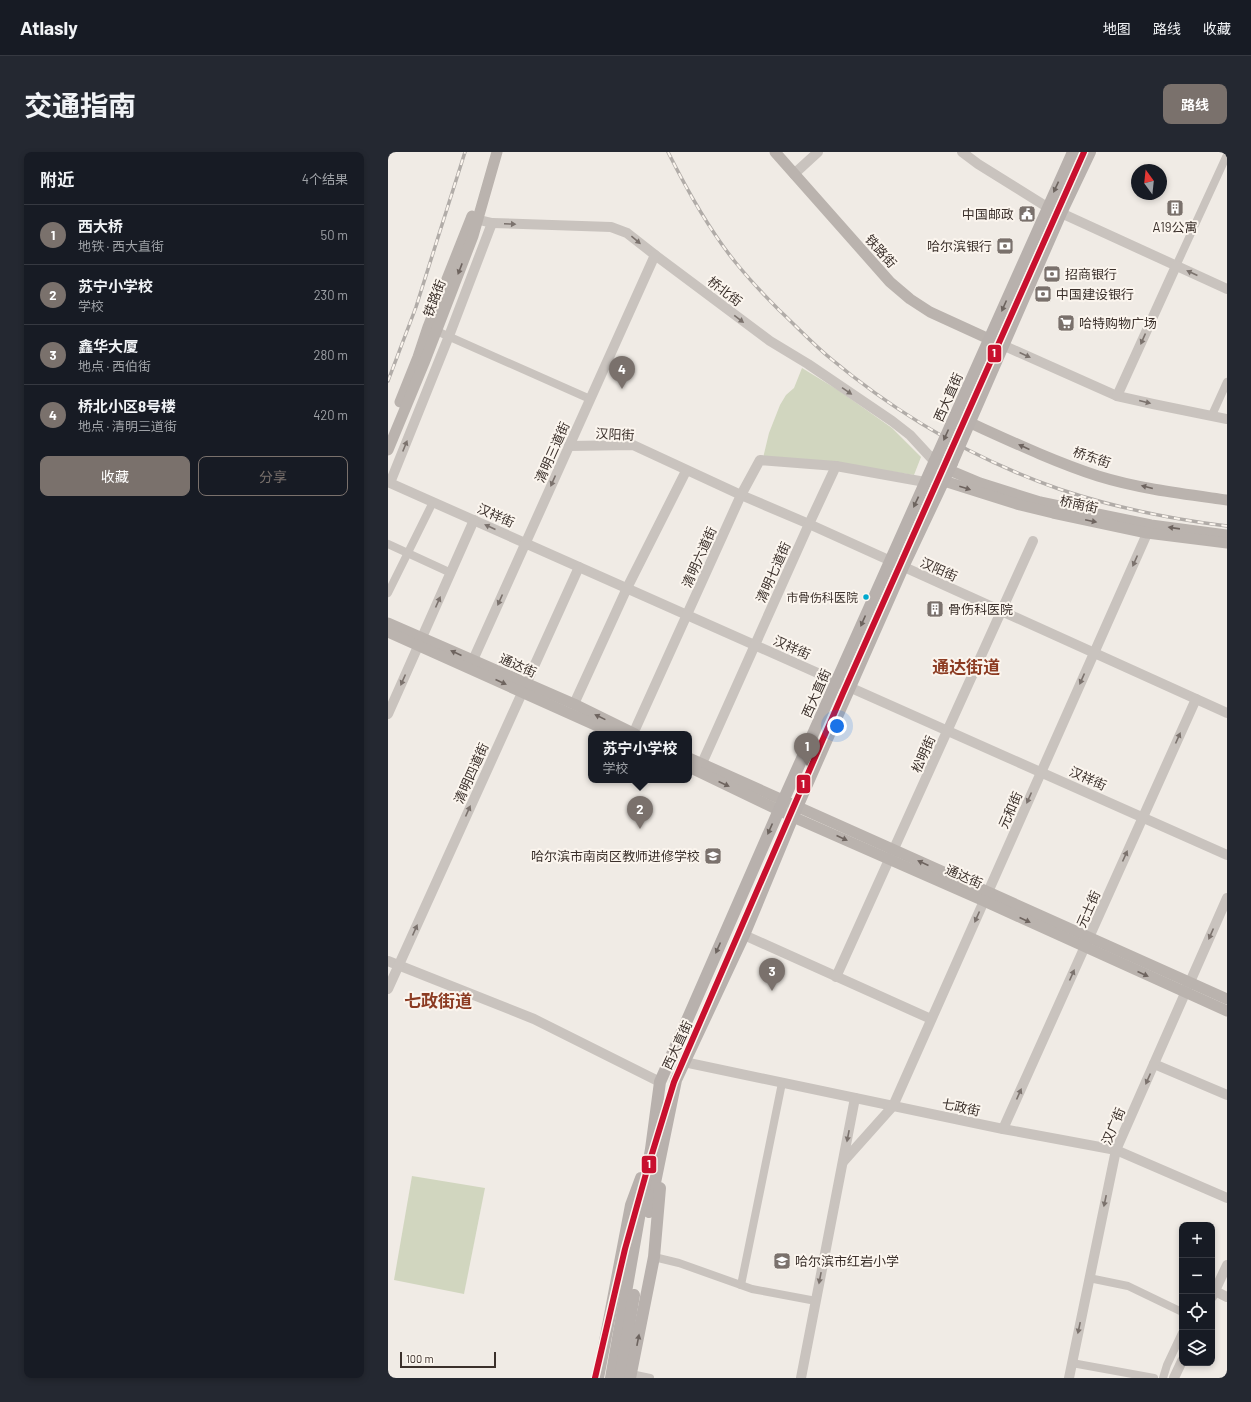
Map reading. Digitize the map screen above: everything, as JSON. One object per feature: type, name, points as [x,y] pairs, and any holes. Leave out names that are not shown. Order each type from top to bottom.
[{"type":"main road","name":"铁路街","points":[[475,219],[489,152]]},
{"type":"main road","name":"铁路街","points":[[388,450],[432,329],[475,219],[497,152]]},
{"type":"main road","name":"铁路街","points":[[775,152],[890,282],[910,299],[930,312],[989,339]]},
{"type":"main road","name":"西大直街","points":[[657,1150],[660,1082],[889,561],[1072,152]]},
{"type":"main road","name":"西大直街","points":[[611,1378],[657,1150],[676,1080],[744,935],[795,812],[903,567],[949,471],[1061,213],[1090,152]]},
{"type":"main road","name":"铁路街","points":[[388,432],[418,357],[432,329]]},
{"type":"main road","name":"桥东街","points":[[955,416],[969,424],[1099,476],[1154,489],[1227,500]]},
{"type":"main road","name":"桥南街","points":[[936,457],[949,471],[1020,505],[1227,543]]},
{"type":"main road","name":"桥南街","points":[[927,478],[949,471]]},
{"type":"main road","name":"桥南街","points":[[1149,529],[1227,535]]},
{"type":"main road","name":"通达街","points":[[388,622],[420,642],[524,688],[574,704],[628,731]]},
{"type":"main road","name":"通达街","points":[[388,632],[473,660],[524,688],[609,731]]},
{"type":"main road","name":"通达街","points":[[696,768],[1087,942],[1186,993],[1227,1011]]},
{"type":"main road","name":"通达街","points":[[1087,942],[1190,982],[1227,999]]},
{"type":"main road","points":[[627,1377],[654,1257],[658,1211],[657,1150]]},
{"type":"main road","points":[[598,1378],[631,1205],[657,1150]]},
{"type":"main road","name":"西大直街","points":[[627,1377],[645,1208]]},
{"type":"street","points":[[794,174],[818,152]]},
{"type":"street","points":[[962,152],[978,164],[1047,207],[1227,289]]},
{"type":"street","points":[[1118,396],[1227,155]]},
{"type":"street","name":"桥北街","points":[[475,219],[492,223],[611,226],[627,233],[654,255],[770,341],[808,364],[892,421],[936,457]]},
{"type":"street","points":[[389,484],[449,336],[492,223]]},
{"type":"street","name":"清明三道街","points":[[473,660],[654,255]]},
{"type":"street","points":[[432,329],[590,399]]},
{"type":"street","points":[[989,339],[1118,396],[1227,418]]},
{"type":"street","points":[[1212,415],[1227,382]]},
{"type":"street","name":"汉阳街","points":[[569,446],[633,445],[1227,713]]},
{"type":"street","name":"清明六道街","points":[[635,731],[741,495],[760,460],[836,466]]},
{"type":"street","points":[[836,466],[927,478]]},
{"type":"street","name":"清明七道街","points":[[696,768],[755,645],[836,466]]},
{"type":"street","points":[[574,704],[627,588],[686,470]]},
{"type":"street","name":"汉祥街","points":[[389,484],[474,520],[1227,854]]},
{"type":"street","points":[[388,593],[433,502]]},
{"type":"street","points":[[388,714],[474,520]]},
{"type":"street","name":"元和街","points":[[843,1162],[892,1106],[1149,529]]},
{"type":"street","name":"松明街","points":[[836,977],[1033,541]]},
{"type":"street","points":[[388,544],[451,573]]},
{"type":"street","name":"清明四道街","points":[[388,989],[580,567]]},
{"type":"street","name":"元士街","points":[[1004,1130],[1196,699]]},
{"type":"street","name":"汉广街","points":[[1069,1378],[1116,1150],[1227,898]]},
{"type":"street","points":[[744,935],[931,1019]]},
{"type":"street","points":[[388,961],[534,1019],[660,1082]]},
{"type":"street","name":"七政街","points":[[684,1062],[1004,1130],[1116,1150],[1227,1198]]},
{"type":"street","points":[[1154,1064],[1227,1095]]},
{"type":"street","points":[[741,1285],[782,1083]]},
{"type":"street","points":[[801,1378],[855,1098]]},
{"type":"street","points":[[654,1257],[679,1263],[706,1274],[752,1289],[816,1301]]},
{"type":"street","points":[[1215,1292],[1227,1266]]},
{"type":"street","points":[[1089,1278],[1128,1286],[1179,1311]]},
{"type":"street","points":[[1215,1294],[1227,1297]]},
{"type":"street","points":[[1163,1378],[1166,1365],[1179,1339]]},
{"type":"street","points":[[1072,1363],[1154,1378]]},
{"type":"street","points":[[1174,1378],[1180,1366]]},
{"type":"street","points":[[627,1377],[650,1378]]},
{"type":"green space","points":[[802,368],[838,390],[892,428],[921,457],[914,475],[837,463],[763,458],[769,433],[780,405],[786,395],[794,388]]},
{"type":"green space","points":[[412,1176],[485,1188],[464,1294],[394,1280]]},
{"type":"railway","points":[[388,381],[416,307],[465,152]]},
{"type":"railway","points":[[668,152],[708,223],[726,250],[746,275],[773,304],[830,358],[882,398],[938,434],[968,450],[1059,489],[1142,512],[1227,526]]},
{"type":"transit line","name":"1","points":[[595,1378],[625,1249],[674,1082],[843,693],[1084,152]]},
{"type":"place","name":"A19公寓","points":[[1175,208]]},
{"type":"place","name":"中国邮政","points":[[1027,214]]},
{"type":"place","name":"哈尔滨银行","points":[[1005,246]]},
{"type":"place","name":"招商银行","points":[[1052,274]]},
{"type":"place","name":"中国建设银行","points":[[1043,294]]},
{"type":"place","name":"哈特购物广场","points":[[1066,323]]},
{"type":"place","name":"桥北小区8号楼","points":[[622,389]]},
{"type":"place","name":"市骨伤科医院","points":[[866,597]]},
{"type":"place","name":"骨伤科医院","points":[[935,609]]},
{"type":"place","name":"西大桥","points":[[807,766]]},
{"type":"place","name":"苏宁小学校","points":[[640,829]]},
{"type":"place","name":"哈尔滨市南岗区教师进修学校","points":[[713,856]]},
{"type":"place","name":"鑫华大厦","points":[[772,991]]},
{"type":"place","name":"哈尔滨市红岩小学","points":[[782,1261]]},
{"type":"district","name":"通达街道","points":[[966,666]]},
{"type":"district","name":"七政街道","points":[[438,1000]]}]
